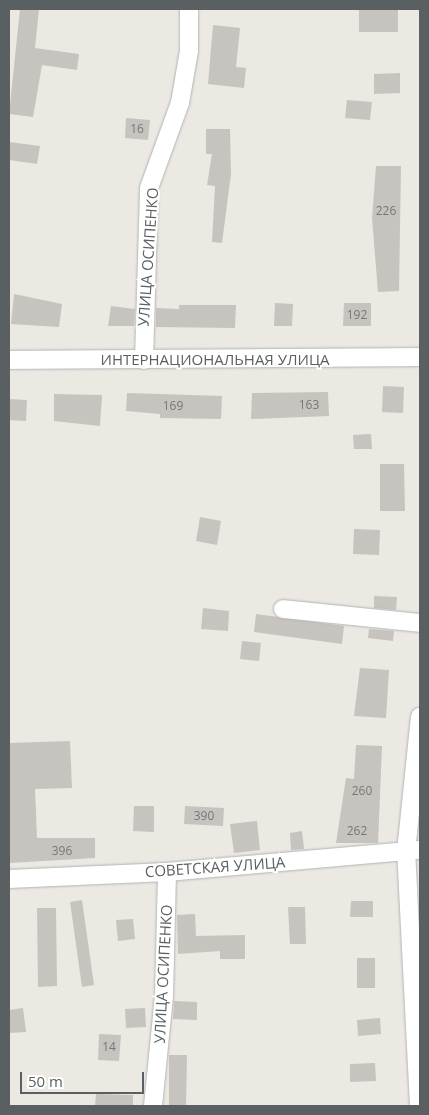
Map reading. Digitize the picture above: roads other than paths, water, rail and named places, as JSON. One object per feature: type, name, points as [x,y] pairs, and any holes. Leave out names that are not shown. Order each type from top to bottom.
[{"type":"street","name":"УЛИЦА ОСИПЕНКО","points":[[144,360],[149,188],[180,103],[189,51],[189,9]]},
{"type":"street","name":"ИНТЕРНАЦИОНАЛЬНАЯ УЛИЦА","points":[[9,360],[420,357]]},
{"type":"street","points":[[283,609],[420,623]]},
{"type":"street","points":[[419,1106],[413,851],[420,717]]},
{"type":"street","name":"СОВЕТСКАЯ УЛИЦА","points":[[9,879],[167,872],[413,851]]},
{"type":"street","name":"УЛИЦА ОСИПЕНКО","points":[[153,1106],[164,996],[167,872]]}]
